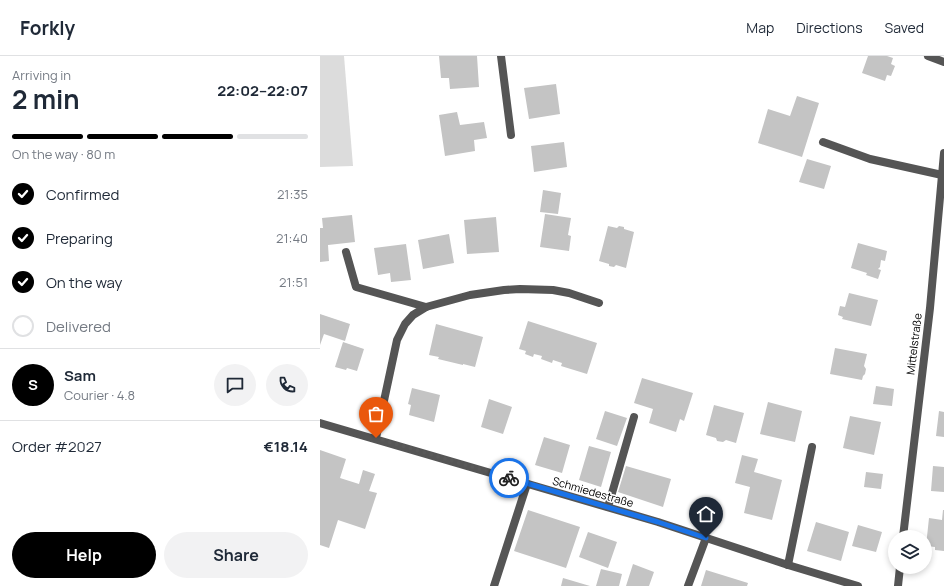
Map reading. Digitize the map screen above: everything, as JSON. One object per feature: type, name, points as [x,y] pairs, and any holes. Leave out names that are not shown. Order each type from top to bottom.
[{"type":"street","points":[[501,56],[511,135]]},
{"type":"street","points":[[928,56],[944,62]]},
{"type":"street","points":[[823,142],[870,159],[942,175]]},
{"type":"street","name":"Mittelstraße","points":[[904,530],[930,308],[944,153]]},
{"type":"street","points":[[346,252],[356,287],[426,307]]},
{"type":"street","points":[[376,438],[397,340],[405,324],[413,315],[426,307],[470,296],[504,290],[520,289],[553,290],[569,293],[599,303]]},
{"type":"street","points":[[608,507],[634,417]]},
{"type":"street","name":"Schmiedestraße","points":[[320,423],[376,438],[608,507],[858,586]]},
{"type":"street","points":[[788,565],[812,447]]},
{"type":"street","points":[[494,586],[527,484]]},
{"type":"street","points":[[688,586],[706,538]]},
{"type":"street","points":[[898,586],[899,574]]},
{"type":"shaded area","points":[[320,56],[344,56],[353,166],[320,167]]},
{"type":"building","points":[[439,56],[477,56],[479,87],[450,89],[449,78],[441,78]]},
{"type":"building","points":[[868,56],[887,56],[893,58],[891,64],[895,66],[891,76],[887,75],[885,81],[862,73]]},
{"type":"building","points":[[556,84],[560,114],[529,119],[524,88]]},
{"type":"building","points":[[797,96],[819,103],[802,157],[758,143],[768,109],[790,116]]},
{"type":"building","points":[[457,112],[460,125],[484,122],[487,138],[474,140],[475,151],[445,156],[439,115]]},
{"type":"building","points":[[564,142],[567,167],[534,172],[531,146]]},
{"type":"building","points":[[807,159],[831,166],[824,189],[799,182]]},
{"type":"building","points":[[543,190],[561,193],[558,214],[540,212]]},
{"type":"building","points":[[545,214],[571,218],[568,235],[571,236],[569,251],[540,247]]},
{"type":"building","points":[[352,215],[355,242],[328,245],[329,261],[320,262],[320,228],[323,228],[322,218]]},
{"type":"building","points":[[496,217],[499,252],[467,254],[464,220]]},
{"type":"building","points":[[608,226],[617,228],[619,226],[624,227],[624,229],[634,232],[626,268],[616,265],[614,267],[609,266],[609,264],[599,261]]},
{"type":"building","points":[[449,234],[454,263],[423,269],[418,240]]},
{"type":"building","points":[[858,243],[887,251],[885,261],[881,260],[880,267],[878,269],[881,270],[878,279],[866,275],[867,273],[851,268]]},
{"type":"building","points":[[406,244],[411,280],[391,282],[390,273],[378,275],[374,248]]},
{"type":"building","points":[[849,293],[878,300],[871,326],[842,319],[843,317],[838,315],[840,306],[845,307]]},
{"type":"building","points":[[320,314],[350,324],[345,341],[324,334],[320,345]]},
{"type":"building","points":[[528,321],[597,343],[587,374],[561,366],[562,363],[553,360],[552,363],[541,359],[542,356],[534,354],[533,357],[525,354],[526,351],[519,349]]},
{"type":"building","points":[[436,324],[483,337],[475,367],[438,359],[439,357],[429,355]]},
{"type":"building","points":[[343,342],[364,349],[357,371],[335,367]]},
{"type":"building","points":[[835,348],[867,354],[864,366],[866,369],[862,380],[830,374]]},
{"type":"building","points":[[642,378],[693,393],[684,421],[680,419],[676,432],[649,423],[653,409],[634,403]]},
{"type":"building","points":[[876,386],[894,389],[892,406],[873,404]]},
{"type":"building","points":[[412,388],[440,395],[434,422],[409,415],[411,405],[408,404]]},
{"type":"building","points":[[489,399],[512,407],[503,434],[481,427]]},
{"type":"building","points":[[768,402],[802,411],[795,442],[760,434]]},
{"type":"building","points":[[714,405],[744,413],[736,443],[726,440],[723,442],[717,441],[716,438],[706,435]]},
{"type":"building","points":[[605,411],[627,418],[617,446],[596,439]]},
{"type":"building","points":[[939,411],[944,412],[944,437],[936,436]]},
{"type":"building","points":[[850,416],[881,422],[874,455],[843,448]]},
{"type":"building","points":[[544,437],[570,445],[562,473],[535,465]]},
{"type":"building","points":[[589,446],[611,452],[601,487],[579,480]]},
{"type":"building","points":[[320,450],[346,459],[340,478],[359,484],[363,470],[375,474],[369,491],[377,493],[365,529],[338,520],[329,548],[320,545]]},
{"type":"building","points":[[742,455],[758,459],[754,472],[782,480],[772,520],[744,513],[750,487],[735,483]]},
{"type":"building","points":[[626,466],[671,479],[663,507],[618,492]]},
{"type":"building","points":[[933,466],[944,467],[944,492],[931,491]]},
{"type":"building","points":[[866,472],[883,474],[881,489],[864,487]]},
{"type":"building","points":[[528,510],[580,527],[566,568],[514,551]]},
{"type":"building","points":[[944,510],[944,551],[935,550],[935,547],[932,547],[932,530],[928,530],[929,518],[942,520]]},
{"type":"building","points":[[816,522],[849,532],[841,561],[807,551]]},
{"type":"building","points":[[858,525],[882,532],[876,552],[852,546]]},
{"type":"building","points":[[588,532],[617,542],[608,568],[579,557]]},
{"type":"building","points":[[633,564],[654,572],[649,586],[626,586]]},
{"type":"building","points":[[601,569],[622,574],[619,586],[596,586]]},
{"type":"building","points":[[706,570],[748,583],[747,586],[701,586]]},
{"type":"building","points":[[563,578],[590,586],[561,586]]},
{"type":"way so far","points":[[376,438],[509,478]]},
{"type":"route","points":[[509,478],[658,522],[706,538]]}]
